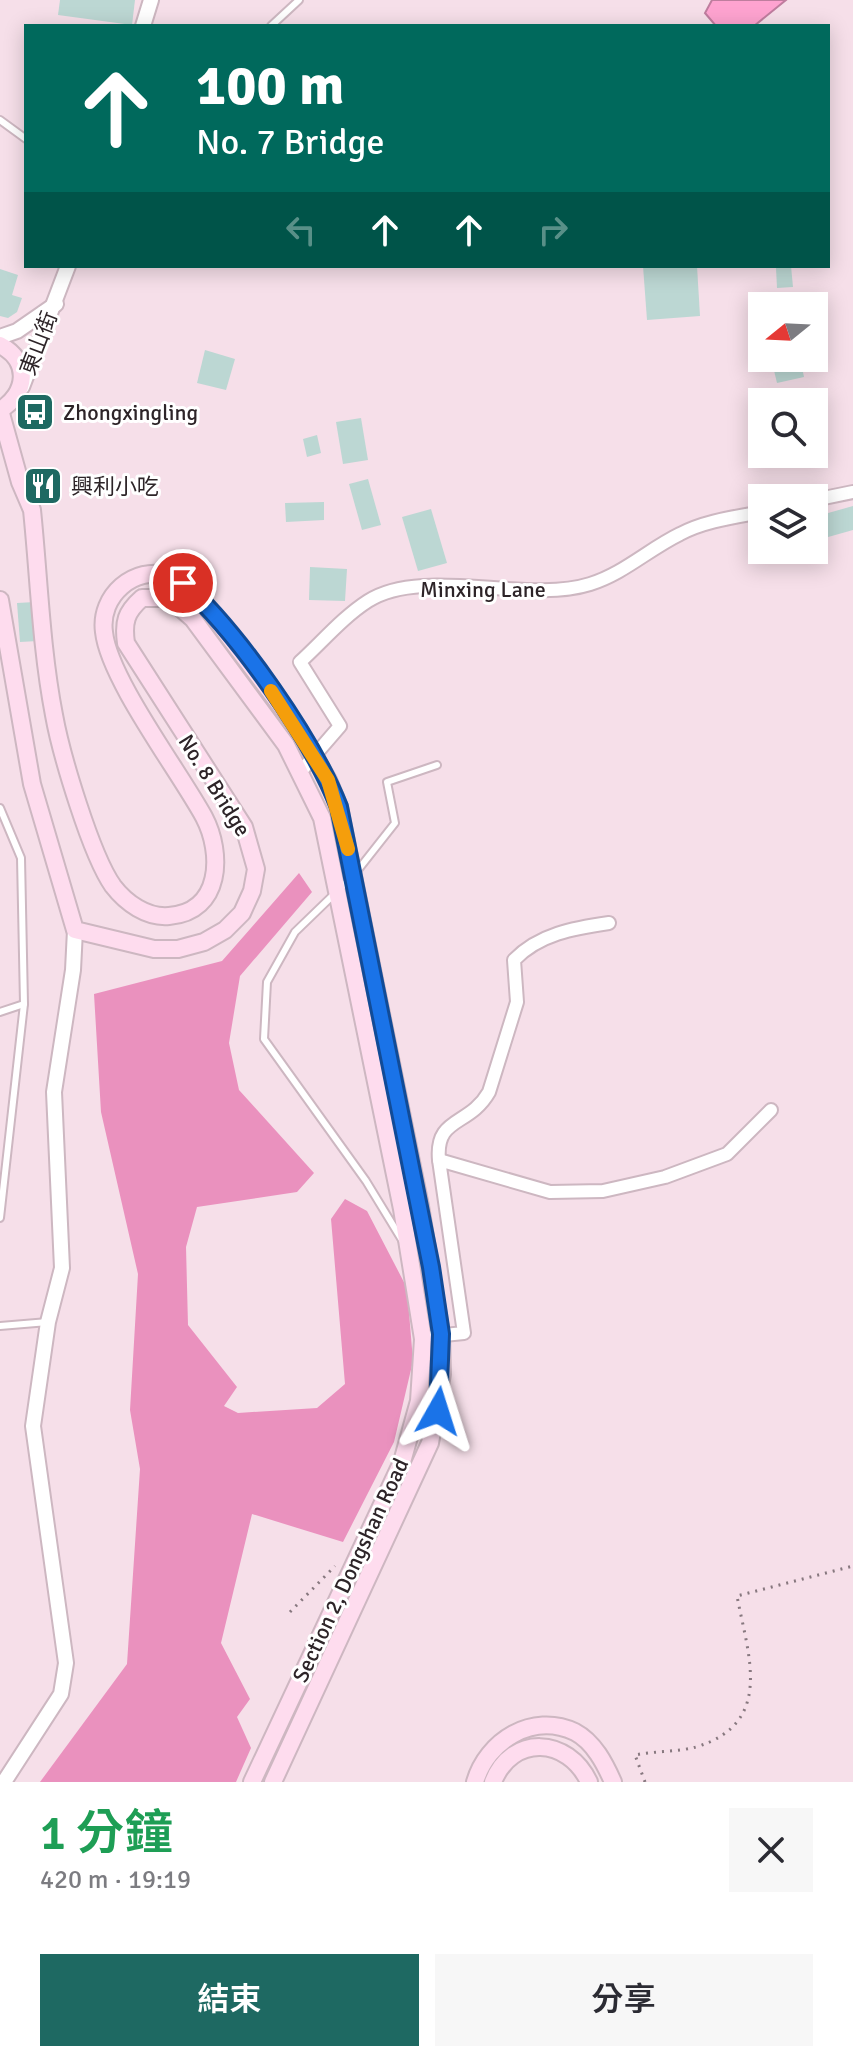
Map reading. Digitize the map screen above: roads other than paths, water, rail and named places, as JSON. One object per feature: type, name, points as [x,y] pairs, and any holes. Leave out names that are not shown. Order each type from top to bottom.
[{"type":"main road","points":[[0,345],[17,359],[22,370],[19,394],[0,411],[20,482],[32,510],[59,742],[101,864],[124,898],[151,914],[168,917],[185,913],[211,889],[218,857],[203,817],[107,650],[103,630],[105,611],[123,584],[153,573],[183,583],[213,613],[316,756],[339,807],[420,1206],[441,1334]]},
{"type":"main road","name":"No. 8 Bridge","points":[[75,930],[103,934],[154,949],[178,949],[204,942],[225,930],[242,913],[252,891],[256,869],[252,846],[234,809],[134,659],[123,625],[130,608],[142,598],[169,598],[193,619],[270,720],[302,770]]},
{"type":"main road","points":[[0,600],[32,784],[75,930]]},
{"type":"main road","points":[[302,770],[322,818],[338,892]]},
{"type":"main road","name":"Section 2, Dongshan Road","points":[[252,1782],[402,1462],[419,1401],[423,1339],[410,1253],[338,892]]},
{"type":"main road","name":"Section 2, Dongshan Road","points":[[273,1782],[418,1475],[438,1411],[441,1334]]},
{"type":"main road","points":[[475,1782],[485,1758],[496,1744],[530,1727],[553,1726],[575,1733],[592,1746],[613,1782]]},
{"type":"main road","points":[[493,1782],[506,1758],[528,1746],[549,1745],[569,1754],[589,1782]]},
{"type":"street","points":[[144,24],[151,0]]},
{"type":"street","points":[[56,303],[67,268]]},
{"type":"street","name":"東山街","points":[[0,337],[17,331],[56,303]]},
{"type":"street","name":"東山街","points":[[19,394],[56,303]]},
{"type":"street","points":[[828,497],[853,492]]},
{"type":"street","name":"Minxing Lane","points":[[302,770],[340,726],[300,662],[369,600],[398,591],[434,586],[535,591],[588,585],[619,572],[684,532],[748,516]]},
{"type":"street","points":[[423,1339],[464,1333],[437,1141],[441,1132],[482,1105],[489,1092],[517,1002],[514,960],[530,947],[568,929],[609,923]]},
{"type":"street","points":[[4,1782],[61,1694],[66,1663],[33,1426],[48,1322],[62,1268],[54,1092],[73,970],[75,930]]},
{"type":"street","points":[[439,1160],[550,1192],[603,1191],[665,1177],[727,1154],[771,1110]]},
{"type":"lane","points":[[273,24],[299,0]]},
{"type":"lane","points":[[0,120],[24,138]]},
{"type":"lane","points":[[410,1253],[366,1181],[264,1039],[267,982],[295,932],[354,875],[395,823],[387,782],[437,765]]},
{"type":"lane","points":[[0,808],[21,858],[24,1004],[0,1218]]},
{"type":"lane","points":[[0,1012],[24,1004]]},
{"type":"lane","points":[[0,1326],[48,1322]]},
{"type":"place","name":"Zhongxingling","points":[[35,412]]},
{"type":"place","name":"興利小吃","points":[[43,486]]}]
